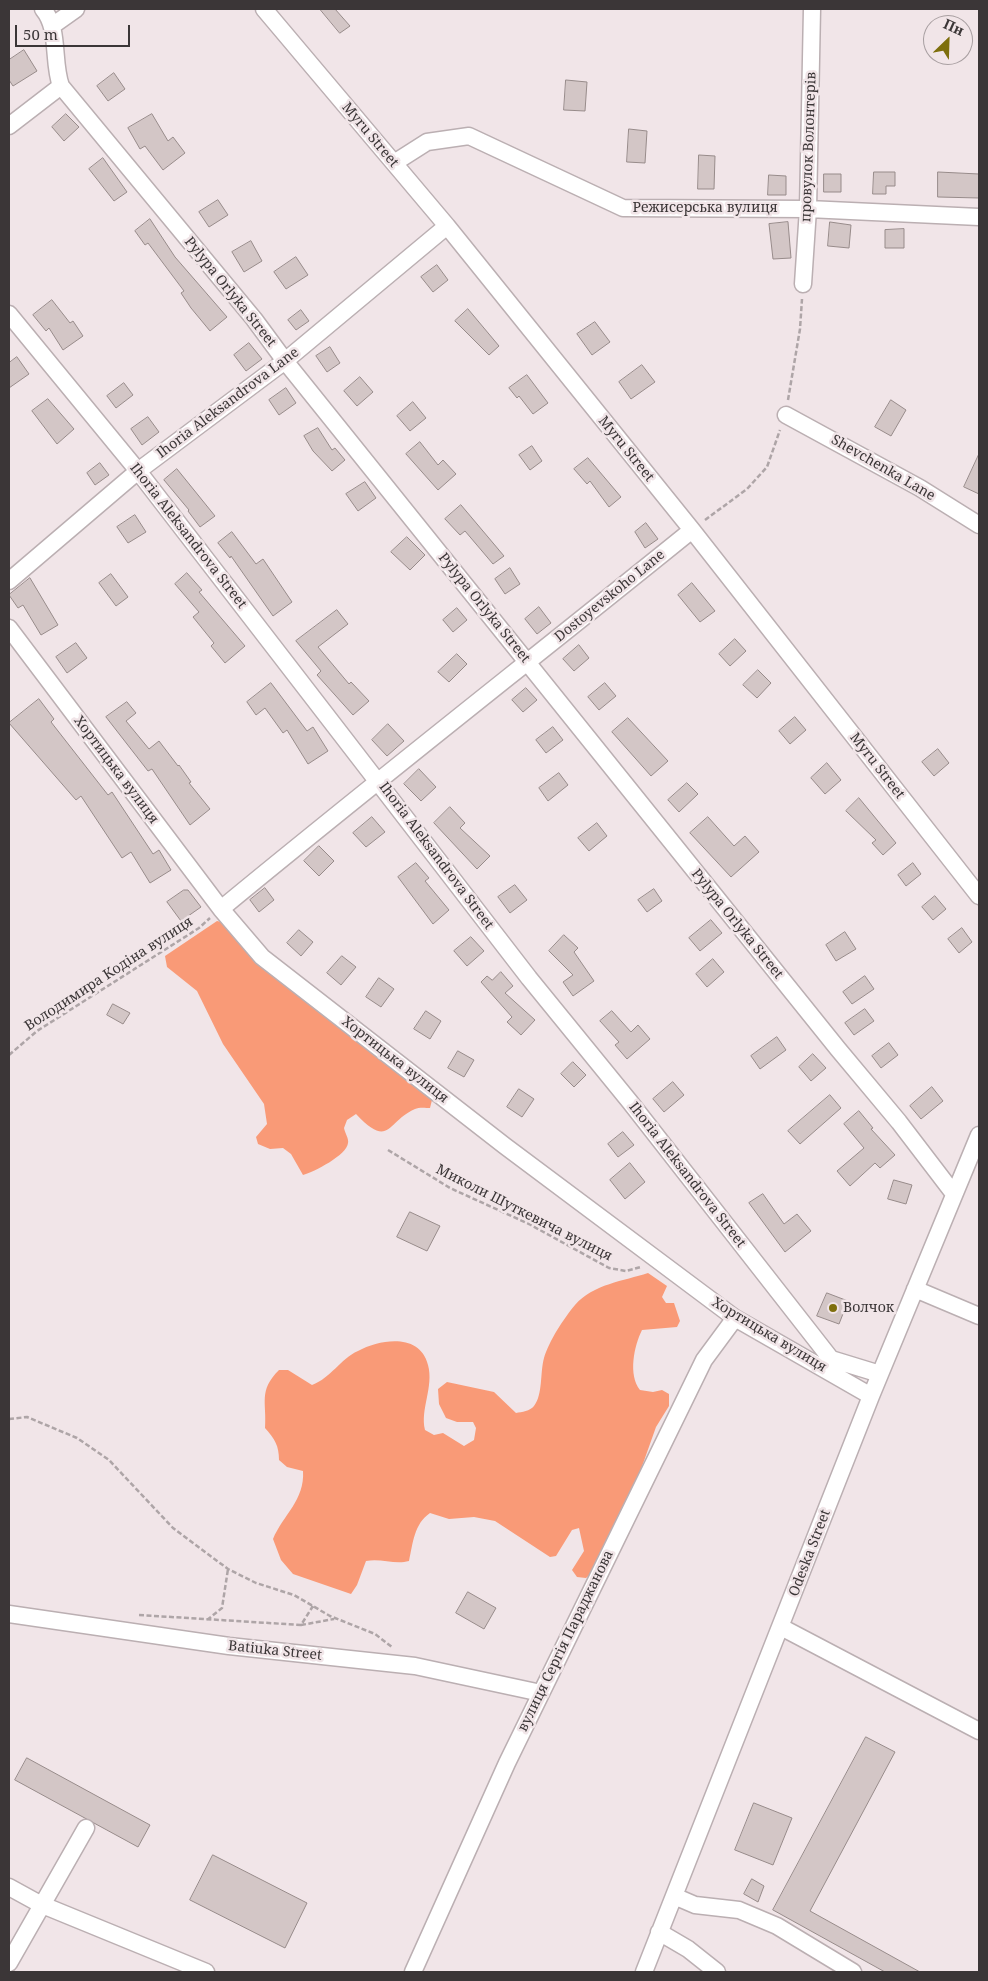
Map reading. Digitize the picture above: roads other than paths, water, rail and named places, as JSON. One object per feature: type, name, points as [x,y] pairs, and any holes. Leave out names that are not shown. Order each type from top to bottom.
[{"type":"street","name":"Pylypa Orlyka Street","points":[[42,9],[52,26],[57,75],[61,86],[235,296],[285,361],[826,1034],[900,1122],[954,1194]]},
{"type":"street","points":[[52,26],[76,9]]},
{"type":"street","name":"Myru Street","points":[[264,9],[447,226],[692,530],[979,896]]},
{"type":"street","name":"провулок Волонтерів","points":[[803,284],[808,209],[812,9]]},
{"type":"street","points":[[9,126],[61,86]]},
{"type":"street","name":"Режисерська вулиця","points":[[394,163],[427,142],[470,136],[623,208],[808,209],[979,217]]},
{"type":"street","name":"Ihoria Aleksandrova Lane","points":[[9,581],[138,471],[285,361],[447,226]]},
{"type":"street","name":"Ihoria Aleksandrova Street","points":[[9,314],[138,471],[529,978],[630,1102],[831,1360],[880,1374]]},
{"type":"street","name":"Shevchenka Lane","points":[[786,415],[920,488],[979,525]]},
{"type":"street","name":"Dostoyevskoho Lane","points":[[221,909],[377,780],[692,530]]},
{"type":"street","name":"Хортицька вулиця","points":[[9,628],[221,909],[262,956],[505,1146],[735,1318],[871,1396]]},
{"type":"street","name":"Odeska Street","points":[[644,1972],[871,1396],[979,1135]]},
{"type":"street","points":[[915,1289],[979,1316]]},
{"type":"street","name":"вулиця Сергія Параджанова","points":[[413,1972],[541,1693],[704,1360],[735,1318]]},
{"type":"street","name":"Batiuka Street","points":[[10,1615],[229,1646],[415,1666],[541,1693]]},
{"type":"street","points":[[781,1627],[979,1731]]},
{"type":"street","points":[[9,1963],[40,1904],[86,1828]]},
{"type":"street","points":[[9,1887],[40,1904],[206,1972]]},
{"type":"street","points":[[674,1896],[695,1905],[738,1910],[777,1926],[853,1972]]},
{"type":"street","points":[[659,1932],[688,1949],[717,1972]]},
{"type":"place","name":"Волчок","points":[[833,1308]]}]
